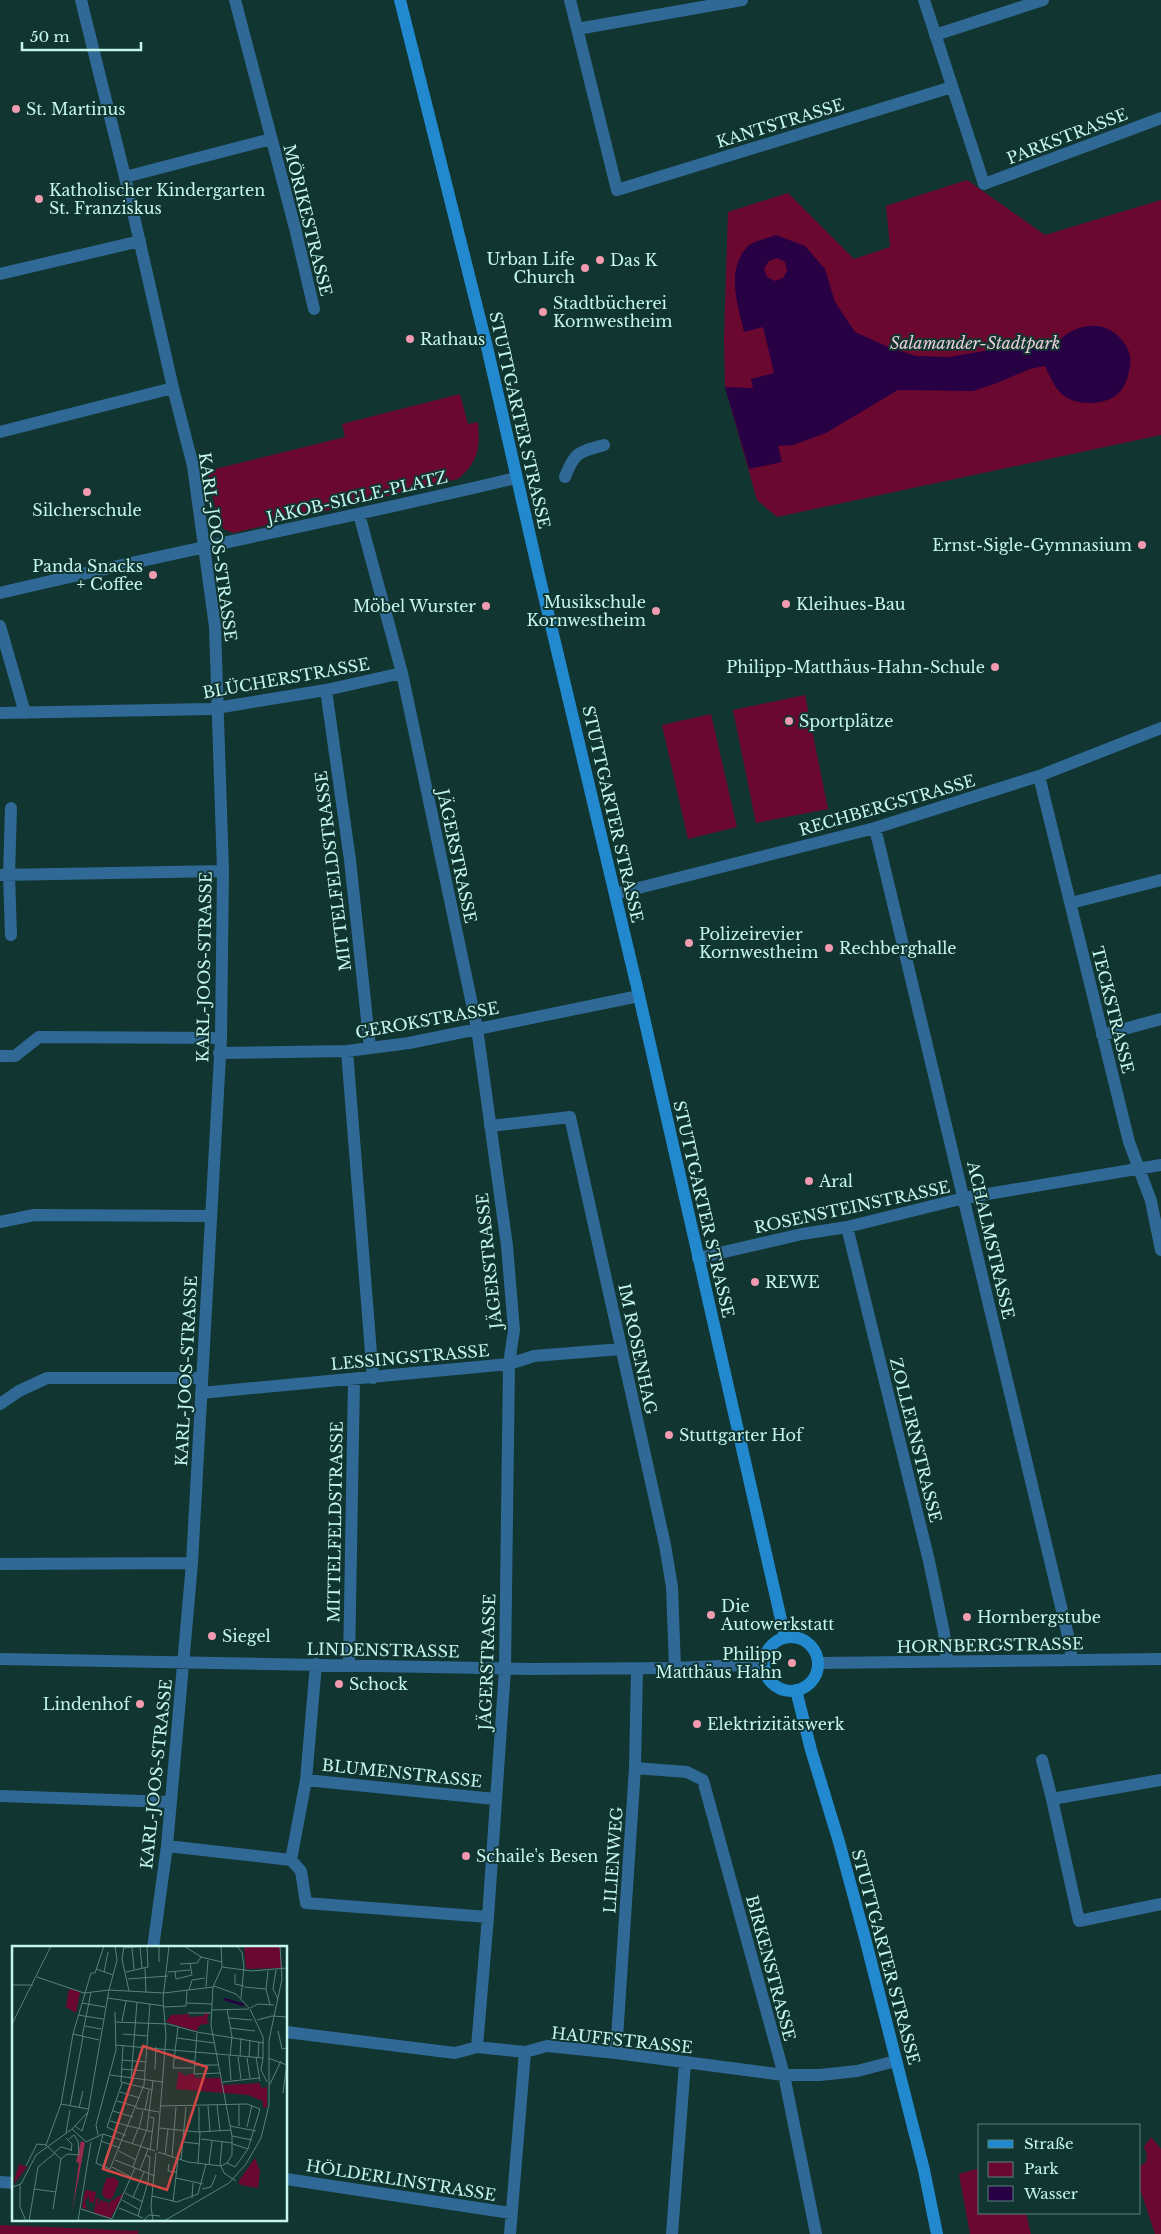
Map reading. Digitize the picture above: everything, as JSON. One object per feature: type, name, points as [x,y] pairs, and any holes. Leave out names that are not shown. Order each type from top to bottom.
[{"type":"main road","name":"STUTTGARTER STRASSE","points":[[400,0],[487,347],[516,478],[639,996],[785,1638]]},
{"type":"main road","points":[[797,1637],[808,1642],[815,1651],[818,1663],[817,1672],[813,1680],[796,1690],[785,1690],[774,1685],[767,1675],[764,1664],[770,1647],[785,1638],[797,1637]]},
{"type":"main road","name":"STUTTGARTER STRASSE","points":[[796,1690],[811,1750],[854,1895],[924,2170],[937,2234]]},
{"type":"street","name":"KARL-JOOS-STRASSE","points":[[80,0],[125,177],[173,388],[193,466],[215,628],[216,708],[223,871],[221,1038],[192,1563],[167,1846],[153,1946]]},
{"type":"street","name":"MÖRIKESTRASSE","points":[[235,0],[314,308]]},
{"type":"street","points":[[570,0],[577,29],[742,0]]},
{"type":"street","points":[[924,0],[952,87]]},
{"type":"street","points":[[935,35],[1043,0]]},
{"type":"street","name":"KANTSTRASSE","points":[[577,29],[616,190],[952,87]]},
{"type":"street","name":"PARKSTRASSE","points":[[952,87],[984,184],[1161,118]]},
{"type":"street","name":"MÖRIKESTRASSE","points":[[125,177],[271,139]]},
{"type":"street","points":[[0,274],[140,241]]},
{"type":"street","points":[[0,432],[173,388]]},
{"type":"street","points":[[565,476],[572,459],[578,452],[604,445]]},
{"type":"street","name":"JAKOB-SIGLE-PLATZ","points":[[0,593],[119,564],[205,548],[516,478]]},
{"type":"street","name":"JÄGERSTRASSE","points":[[359,514],[402,673],[477,1028],[506,1246],[514,1330],[509,1364],[505,1669],[488,1918],[476,2047]]},
{"type":"street","points":[[0,626],[25,712]]},
{"type":"street","name":"BLÜCHERSTRASSE","points":[[0,713],[216,708],[326,690],[402,673]]},
{"type":"street","name":"MITTELFELDSTRASSE","points":[[326,690],[350,860],[370,1048]]},
{"type":"street","name":"RECHBERGSTRASSE","points":[[615,894],[875,828],[1039,776],[1161,728]]},
{"type":"street","name":"TECKSTRASSE","points":[[1039,776],[1129,1142],[1151,1201],[1161,1250]]},
{"type":"street","points":[[10,808],[4,875],[11,935]]},
{"type":"street","name":"ACHALMSTRASSE","points":[[875,828],[1069,1640],[1072,1660]]},
{"type":"street","points":[[4,875],[223,871]]},
{"type":"street","points":[[1071,903],[1161,880]]},
{"type":"street","name":"GEROKSTRASSE","points":[[219,1053],[347,1051],[409,1043],[639,996]]},
{"type":"street","points":[[1102,1035],[1161,1019]]},
{"type":"street","points":[[0,1056],[15,1056],[39,1036],[221,1038]]},
{"type":"street","points":[[347,1051],[373,1378]]},
{"type":"street","name":"IM ROSENHAG","points":[[490,1126],[570,1117],[672,1587],[675,1668]]},
{"type":"street","name":"ROSENSTEINSTRASSE","points":[[698,1258],[802,1234],[846,1227],[964,1198],[1161,1165]]},
{"type":"street","points":[[0,1222],[34,1215],[210,1216]]},
{"type":"street","name":"ZOLLERNSTRASSE","points":[[846,1227],[929,1560],[944,1632],[947,1662]]},
{"type":"street","name":"LESSINGSTRASSE","points":[[201,1393],[509,1364],[534,1356],[621,1350]]},
{"type":"street","points":[[0,1404],[19,1391],[47,1378],[202,1378]]},
{"type":"street","name":"MITTELFELDSTRASSE","points":[[349,1665],[354,1379]]},
{"type":"street","points":[[0,1564],[192,1563]]},
{"type":"street","name":"HORNBERGSTRASSE","points":[[818,1663],[1161,1659]]},
{"type":"street","name":"LINDENSTRASSE","points":[[0,1660],[316,1664],[505,1669],[637,1669],[764,1664]]},
{"type":"street","points":[[291,1860],[306,1780],[316,1664]]},
{"type":"street","name":"LILIENWEG","points":[[616,2053],[635,1768],[637,1669]]},
{"type":"street","points":[[1042,1760],[1079,1921],[1161,1904]]},
{"type":"street","name":"BIRKENSTRASSE","points":[[635,1768],[687,1772],[702,1780],[784,2074],[816,2234]]},
{"type":"street","name":"BLUMENSTRASSE","points":[[306,1780],[496,1799]]},
{"type":"street","points":[[1052,1800],[1161,1780]]},
{"type":"street","points":[[0,1796],[170,1802]]},
{"type":"street","points":[[167,1846],[291,1860],[301,1871],[306,1903],[488,1918]]},
{"type":"street","name":"HAUFFSTRASSE","points":[[288,2032],[455,2053],[476,2047],[525,2052],[547,2046],[784,2074],[820,2075],[857,2071],[896,2061]]},
{"type":"street","points":[[510,2234],[525,2052]]},
{"type":"street","points":[[672,2234],[685,2063]]},
{"type":"street","name":"HÖLDERLINSTRASSE","points":[[288,2179],[511,2213]]},
{"type":"green space","name":"Salamander-Stadtpark","points":[[967,180],[1045,235],[1161,200],[1161,435],[777,517],[757,500],[725,387],[724,338],[728,212],[788,193],[854,259],[890,247],[886,206]]},
{"type":"green space","points":[[460,394],[468,424],[478,422],[479,439],[474,460],[458,479],[234,533],[225,530],[219,523],[207,471],[345,437],[342,424]]},
{"type":"green space","points":[[805,695],[828,809],[756,823],[733,710]]},
{"type":"green space","points":[[711,714],[737,827],[688,839],[662,725]]},
{"type":"green space","points":[[1151,2137],[1161,2149],[1161,2234],[1155,2234],[1141,2192],[1141,2165],[1146,2162],[1147,2154],[1144,2147]]},
{"type":"green space","points":[[978,2169],[978,2214],[1026,2214],[1031,2234],[970,2234],[959,2174]]},
{"type":"green space","points":[[0,2225],[139,2231],[138,2234],[0,2234]]},
{"type":"water","points":[[776,235],[805,246],[825,269],[835,302],[855,332],[888,347],[916,356],[949,357],[1025,344],[1057,342],[1072,331],[1089,326],[1098,326],[1114,332],[1127,347],[1130,368],[1127,379],[1116,396],[1096,403],[1079,402],[1060,393],[1045,366],[1030,369],[973,391],[898,390],[826,433],[793,445],[778,446],[782,462],[749,469],[725,387],[753,388],[751,379],[774,373],[763,327],[744,332],[735,288],[735,277],[741,255],[748,246]],"holes":[[[777,258],[785,262],[787,271],[783,278],[775,281],[767,277],[764,269],[769,261]]]},
{"type":"place","name":"St. Martinus","points":[[16,109]]},
{"type":"place","name":"Katholischer Kindergarten St. Franziskus","points":[[39,199]]},
{"type":"place","name":"Das K","points":[[600,260]]},
{"type":"place","name":"Urban Life Church","points":[[585,268]]},
{"type":"place","name":"Stadtbücherei Kornwestheim","points":[[543,312]]},
{"type":"place","name":"Rathaus","points":[[410,339]]},
{"type":"place","name":"Silcherschule","points":[[87,492]]},
{"type":"place","name":"Ernst-Sigle-Gymnasium","points":[[1142,545]]},
{"type":"place","name":"Panda Snacks + Coffee","points":[[153,575]]},
{"type":"place","name":"Kleihues-Bau","points":[[786,604]]},
{"type":"place","name":"Möbel Wurster","points":[[486,606]]},
{"type":"place","name":"Musikschule Kornwestheim","points":[[656,611]]},
{"type":"place","name":"Philipp-Matthäus-Hahn-Schule","points":[[995,667]]},
{"type":"place","name":"Sportplätze","points":[[789,721]]},
{"type":"place","name":"Polizeirevier Kornwestheim","points":[[689,943]]},
{"type":"place","name":"Rechberghalle","points":[[829,948]]},
{"type":"place","name":"Aral","points":[[809,1181]]},
{"type":"place","name":"REWE","points":[[755,1282]]},
{"type":"place","name":"Stuttgarter Hof","points":[[669,1435]]},
{"type":"place","name":"Die Autowerkstatt","points":[[711,1615]]},
{"type":"place","name":"Hornbergstube","points":[[967,1617]]},
{"type":"place","name":"Siegel","points":[[212,1636]]},
{"type":"place","name":"Philipp Matthäus Hahn","points":[[792,1663]]},
{"type":"place","name":"Schock","points":[[339,1684]]},
{"type":"place","name":"Lindenhof","points":[[140,1704]]},
{"type":"place","name":"Elektrizitätswerk","points":[[697,1724]]},
{"type":"place","name":"Schaile's Besen","points":[[466,1856]]}]
